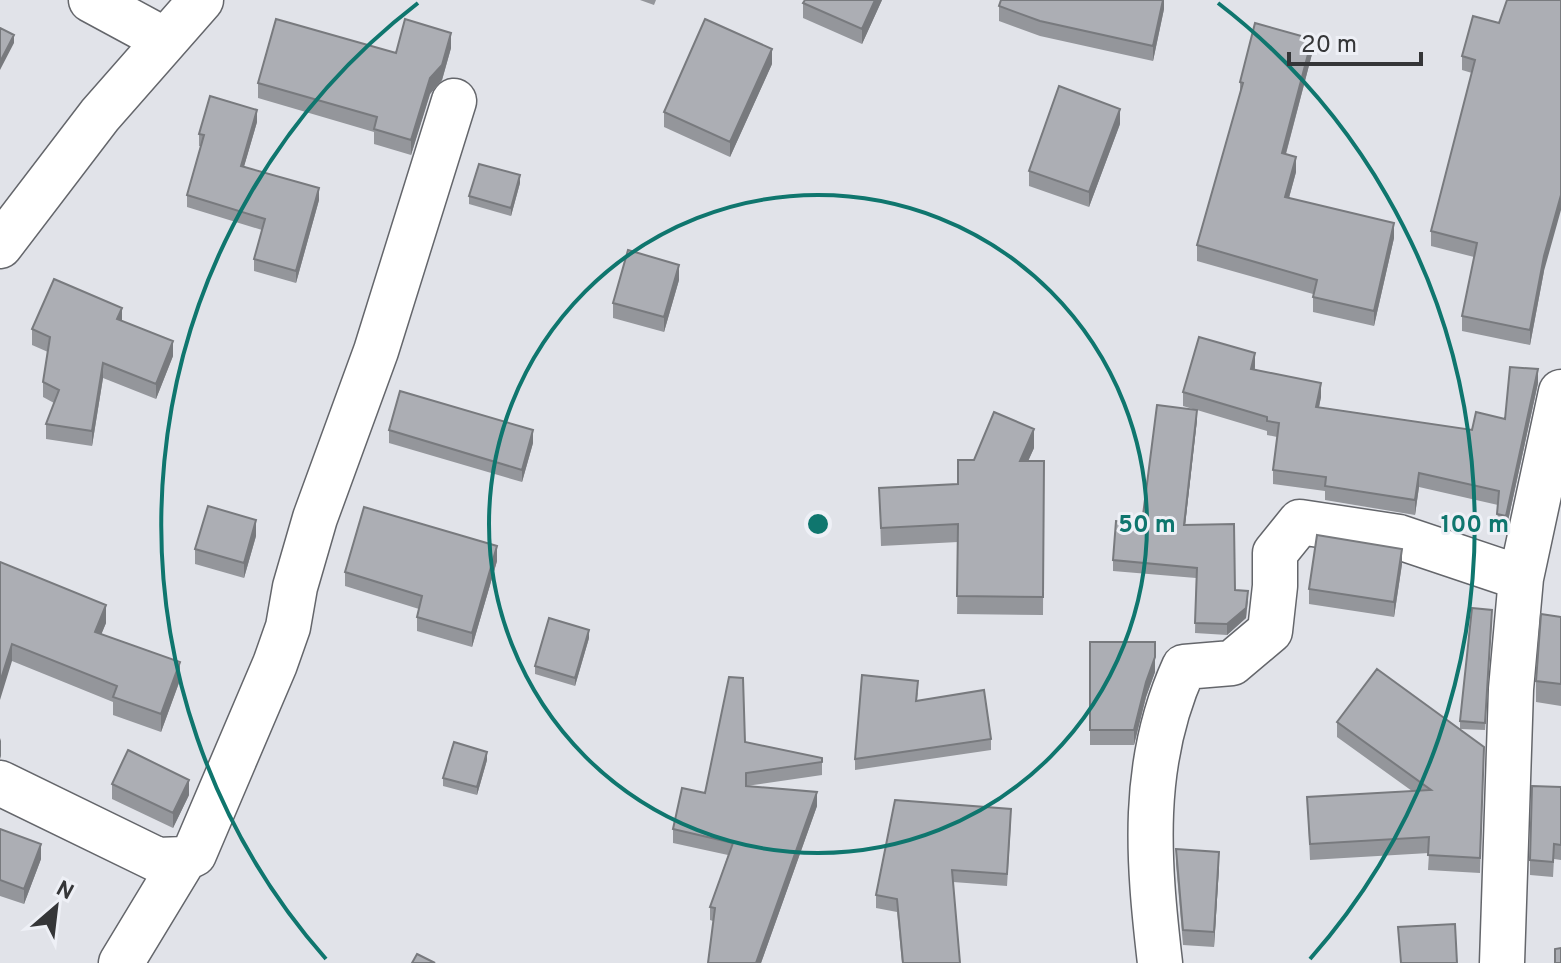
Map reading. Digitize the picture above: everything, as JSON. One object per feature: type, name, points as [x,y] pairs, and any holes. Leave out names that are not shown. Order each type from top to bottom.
[{"type":"street","points":[[91,0],[165,40]]},
{"type":"street","points":[[0,246],[100,115],[201,0]]},
{"type":"street","points":[[0,783],[158,860],[184,859],[194,854],[288,627],[295,587],[315,518],[376,351],[454,101]]},
{"type":"street","points":[[1502,963],[1511,689],[1521,578],[1561,392]]},
{"type":"street","points":[[1160,963],[1152,896],[1150,800],[1158,744],[1169,700],[1184,667],[1232,663],[1270,631],[1275,553],[1300,522],[1399,537],[1521,578]]},
{"type":"street","points":[[121,963],[184,859]]},
{"type":"building","points":[[805,0],[875,0],[862,29],[803,3]]},
{"type":"building","points":[[1001,0],[1163,0],[1153,46],[1040,21],[999,6]]},
{"type":"building","points":[[1507,0],[1561,0],[1561,195],[1544,256],[1530,330],[1462,316],[1477,243],[1431,231],[1475,60],[1462,56],[1473,16],[1499,23]]},
{"type":"building","points":[[276,19],[396,53],[405,19],[451,33],[442,65],[430,78],[411,140],[374,129],[377,117],[258,83]]},
{"type":"building","points":[[705,19],[772,49],[730,142],[664,112]]},
{"type":"building","points":[[1255,23],[1312,39],[1282,153],[1296,157],[1285,197],[1394,223],[1374,311],[1313,297],[1317,280],[1197,245],[1243,83],[1240,82]]},
{"type":"building","points":[[0,28],[14,35],[0,62]]},
{"type":"building","points":[[1059,86],[1120,109],[1089,192],[1029,171]]},
{"type":"building","points":[[210,96],[257,110],[241,166],[319,188],[296,271],[254,259],[265,219],[187,195],[204,135],[199,134]]},
{"type":"building","points":[[479,164],[520,175],[511,208],[469,196]]},
{"type":"building","points":[[628,250],[679,265],[664,317],[613,303]]},
{"type":"building","points":[[54,279],[122,308],[117,319],[173,341],[156,384],[103,363],[92,431],[46,424],[59,390],[43,382],[50,337],[32,329]]},
{"type":"building","points":[[1199,337],[1255,353],[1251,369],[1321,383],[1316,407],[1472,430],[1476,412],[1505,419],[1510,367],[1538,369],[1506,516],[1497,514],[1499,491],[1419,473],[1415,500],[1325,486],[1326,477],[1273,470],[1279,423],[1183,392]]},
{"type":"building","points":[[400,391],[533,430],[522,470],[389,430]]},
{"type":"building","points":[[1157,405],[1197,410],[1184,525],[1234,524],[1235,590],[1248,591],[1246,608],[1227,624],[1195,623],[1197,568],[1113,560],[1116,521],[1142,523]]},
{"type":"building","points":[[994,412],[1034,429],[1020,461],[1044,461],[1043,597],[957,596],[958,524],[881,528],[879,488],[958,484],[958,460],[974,460]]},
{"type":"building","points":[[208,506],[256,520],[244,563],[195,549]]},
{"type":"building","points":[[364,507],[497,546],[472,633],[417,617],[422,596],[345,572]]},
{"type":"building","points":[[1317,535],[1402,549],[1394,602],[1309,589]]},
{"type":"building","points":[[0,562],[106,605],[95,632],[180,662],[161,714],[113,697],[117,686],[12,644],[0,682]]},
{"type":"building","points":[[1472,608],[1492,610],[1485,723],[1460,721]]},
{"type":"building","points":[[1541,614],[1561,617],[1561,684],[1536,681]]},
{"type":"building","points":[[549,618],[589,630],[575,678],[535,666]]},
{"type":"building","points":[[1090,642],[1155,642],[1155,657],[1134,730],[1090,730]]},
{"type":"building","points":[[1377,669],[1484,747],[1480,858],[1428,855],[1429,837],[1310,844],[1307,797],[1431,790],[1337,722]]},
{"type":"building","points":[[862,675],[918,681],[916,701],[984,690],[991,739],[855,759]]},
{"type":"building","points":[[729,677],[743,678],[745,742],[822,758],[822,762],[746,773],[746,786],[817,792],[756,963],[708,963],[715,908],[710,907],[733,843],[673,829],[682,788],[705,793]]},
{"type":"building","points":[[454,742],[487,752],[477,787],[443,778]]},
{"type":"building","points":[[128,750],[189,780],[173,813],[112,784]]},
{"type":"building","points":[[1532,786],[1561,787],[1561,845],[1554,844],[1553,862],[1530,860]]},
{"type":"building","points":[[895,800],[1011,809],[1007,874],[952,870],[960,963],[903,963],[897,899],[876,895]]},
{"type":"building","points":[[0,829],[41,844],[24,889],[0,880]]},
{"type":"building","points":[[1176,849],[1219,852],[1214,932],[1183,930]]},
{"type":"building","points":[[1455,924],[1457,963],[1401,963],[1398,927]]},
{"type":"building","points":[[1561,948],[1561,963],[1555,963],[1555,949]]},
{"type":"building","points":[[417,954],[435,963],[412,963]]}]
